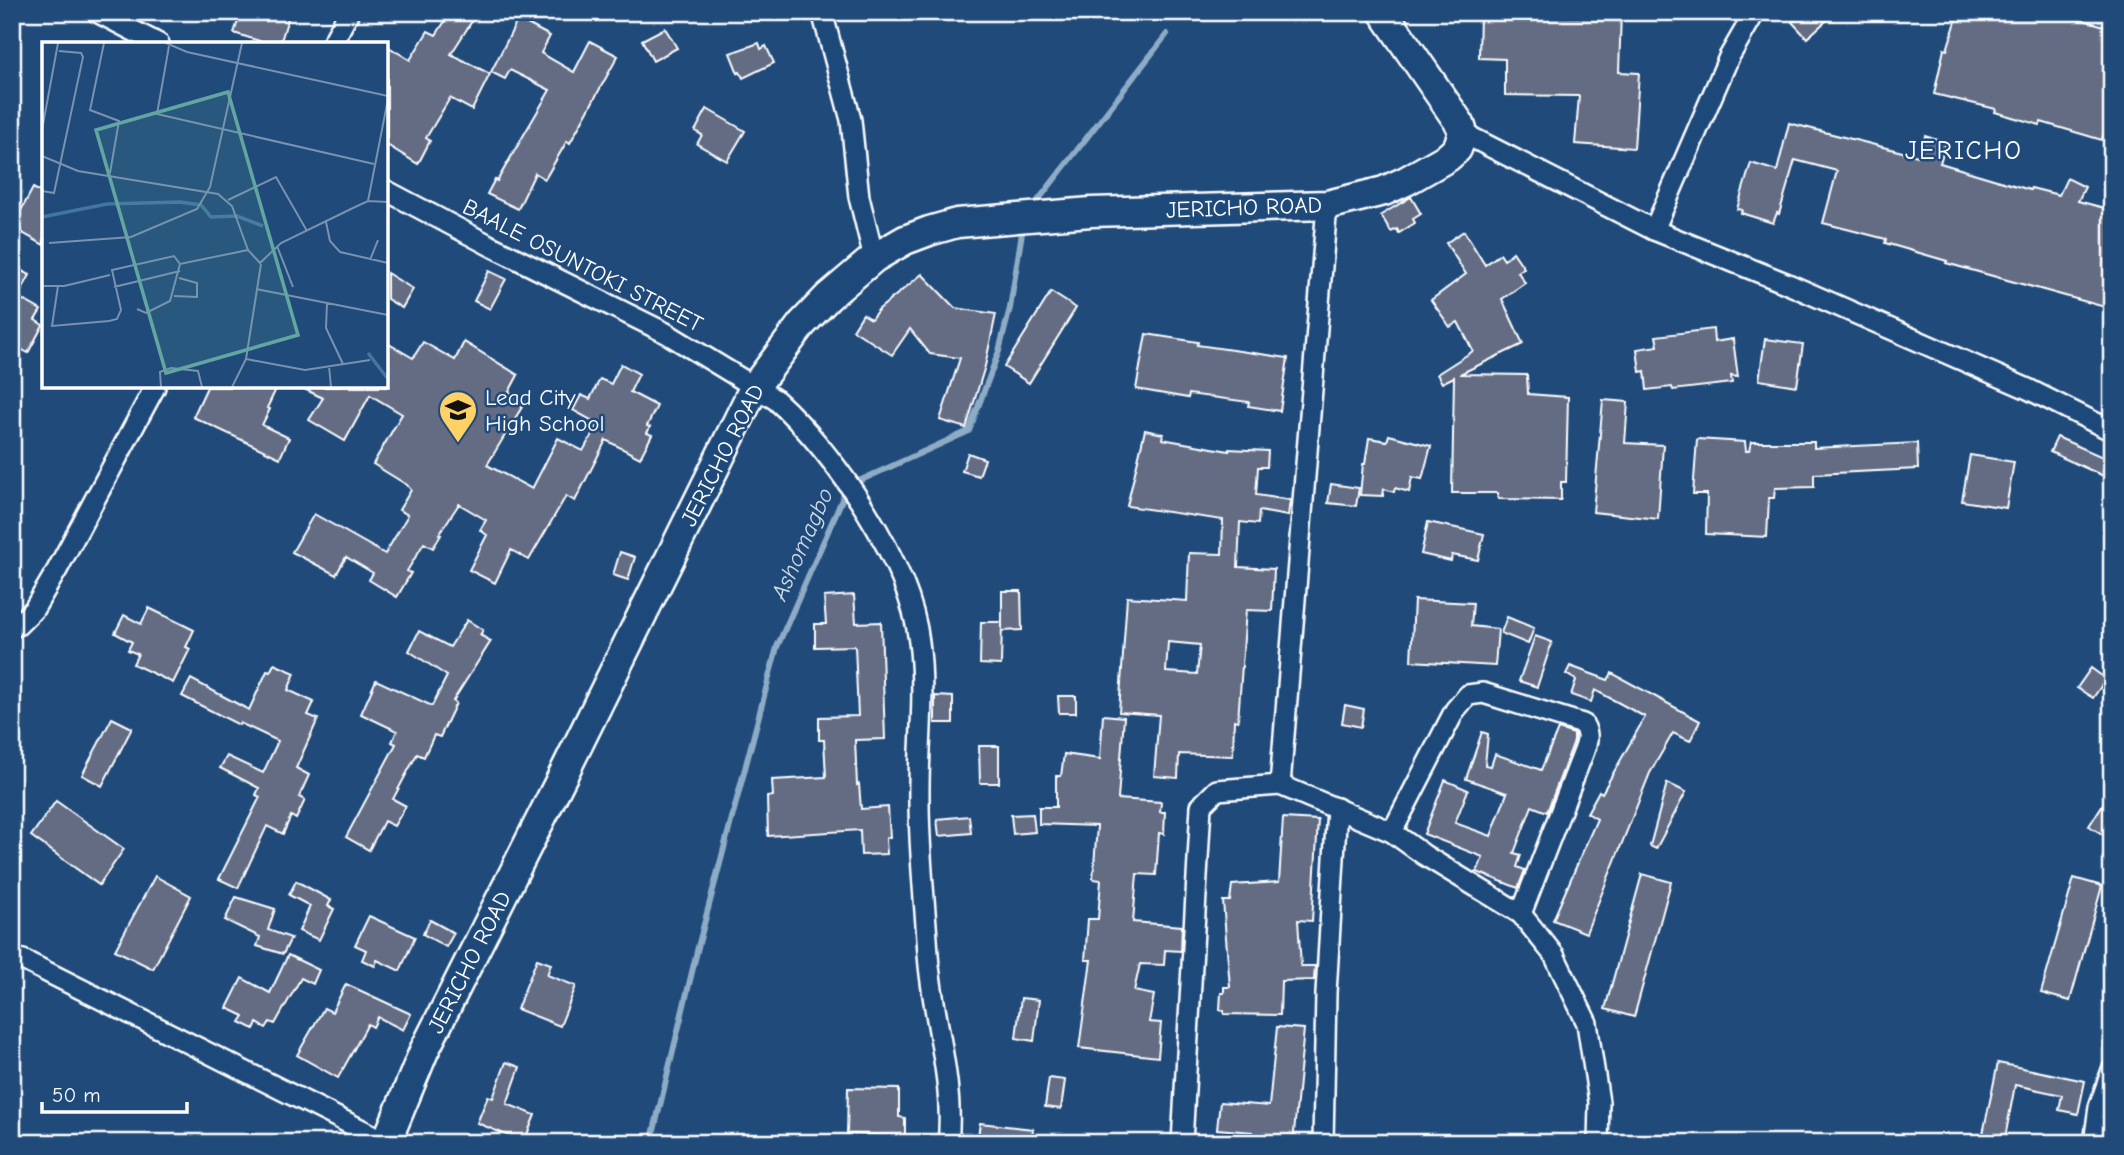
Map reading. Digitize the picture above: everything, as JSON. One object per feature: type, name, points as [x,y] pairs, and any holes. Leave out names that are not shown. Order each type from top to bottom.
[{"type":"street","points":[[97,12],[155,42]]},
{"type":"street","points":[[333,42],[349,12]]},
{"type":"street","points":[[822,12],[851,120],[859,197],[874,258]]},
{"type":"street","points":[[1383,12],[1460,124],[1463,133],[1654,230],[1797,288],[2028,389],[2112,431]]},
{"type":"street","points":[[1654,230],[1729,57],[1755,12]]},
{"type":"street","name":"JERICHO ROAD","points":[[386,1142],[424,1051],[754,388],[802,324],[828,297],[874,258],[929,230],[957,223],[1091,212],[1327,205],[1384,191],[1406,181],[1448,157],[1457,149],[1463,133]]},
{"type":"street","name":"BAALE OSUNTOKI STREET","points":[[388,192],[666,333],[776,400],[791,413],[824,452],[876,526],[911,605],[919,640],[922,678],[918,767],[920,846],[930,983],[949,1090],[948,1143]]},
{"type":"street","points":[[1280,785],[1327,205]]},
{"type":"street","points":[[15,626],[34,609],[57,570],[154,388]]},
{"type":"street","points":[[1392,832],[1455,710],[1468,695],[1483,693],[1583,724],[1588,739],[1521,914]]},
{"type":"street","points":[[1182,1143],[1201,806],[1217,790],[1280,785],[1392,832],[1424,855],[1521,914],[1554,955],[1587,1023],[1599,1102],[1598,1143]]},
{"type":"street","points":[[1323,1143],[1326,993],[1337,808]]},
{"type":"street","points":[[12,957],[23,960],[386,1142]]},
{"type":"street","points":[[2094,1143],[2099,1107],[2112,1070]]},
{"type":"building","points":[[241,12],[290,12],[281,42],[263,42],[234,33]]},
{"type":"building","points":[[451,12],[459,12],[472,21],[451,54],[490,74],[472,110],[450,98],[426,138],[430,141],[418,164],[388,146],[388,47],[410,60],[428,31],[436,35]]},
{"type":"building","points":[[1587,12],[1621,12],[1619,72],[1639,73],[1634,148],[1575,144],[1579,96],[1505,95],[1505,59],[1479,58],[1480,14],[1587,17]]},
{"type":"building","points":[[1803,12],[1836,12],[1807,38],[1792,22]]},
{"type":"building","points":[[1959,12],[2054,12],[2112,28],[2112,107],[2102,140],[1934,94],[1944,49],[1947,50]]},
{"type":"building","points":[[518,19],[550,36],[541,53],[574,72],[590,41],[618,56],[570,143],[567,141],[545,179],[535,173],[518,209],[487,194],[550,90],[510,70],[505,79],[491,72]]},
{"type":"building","points":[[665,28],[677,48],[653,61],[642,40]]},
{"type":"building","points":[[759,43],[761,49],[766,46],[774,63],[743,78],[740,72],[738,73],[730,53]]},
{"type":"building","points":[[707,109],[745,131],[727,161],[697,144],[702,135],[695,131]]},
{"type":"building","points":[[1789,123],[1918,156],[1925,136],[1946,143],[1940,163],[2030,190],[2031,188],[2059,195],[2067,178],[2085,187],[2078,201],[2112,210],[2112,309],[1946,263],[1947,261],[1885,243],[1886,239],[1823,223],[1837,171],[1795,160],[1779,214],[1777,213],[1773,223],[1741,213],[1742,210],[1737,209],[1751,163],[1777,171]]},
{"type":"building","points":[[33,188],[42,193],[42,244],[12,227]]},
{"type":"building","points":[[1411,197],[1421,214],[1413,219],[1415,223],[1399,233],[1397,229],[1391,232],[1381,215]]},
{"type":"building","points":[[1464,231],[1485,265],[1500,254],[1504,260],[1513,252],[1524,268],[1518,272],[1525,283],[1502,299],[1523,344],[1460,374],[1527,375],[1528,394],[1568,397],[1566,482],[1561,482],[1561,500],[1498,499],[1498,493],[1452,493],[1454,377],[1442,383],[1437,374],[1473,351],[1458,322],[1450,327],[1431,300],[1466,274],[1446,243]]},
{"type":"building","points":[[12,266],[30,275],[18,297],[41,310],[35,320],[42,327],[28,353],[12,344]]},
{"type":"building","points":[[489,271],[506,279],[490,309],[474,301]]},
{"type":"building","points":[[388,274],[413,289],[402,308],[388,300]]},
{"type":"building","points":[[922,274],[955,308],[996,314],[985,366],[966,428],[940,420],[960,358],[930,354],[910,329],[892,355],[853,330],[863,314],[871,319],[878,310]]},
{"type":"building","points":[[1051,292],[1076,308],[1029,383],[1004,367]]},
{"type":"building","points":[[1713,329],[1714,342],[1733,339],[1738,377],[1731,376],[1732,383],[1673,390],[1672,387],[1647,390],[1645,371],[1640,372],[1637,349],[1658,346],[1656,336]]},
{"type":"building","points":[[1146,334],[1198,342],[1197,345],[1288,358],[1280,411],[1248,406],[1249,402],[1189,394],[1188,398],[1136,389]]},
{"type":"building","points":[[1765,339],[1803,344],[1797,386],[1759,380]]},
{"type":"building","points":[[423,342],[455,360],[464,342],[518,375],[509,392],[525,402],[487,465],[532,489],[558,438],[583,451],[598,424],[573,410],[581,395],[590,399],[600,379],[611,384],[621,364],[639,374],[630,392],[657,406],[647,426],[650,427],[647,433],[652,435],[640,458],[606,440],[575,501],[566,496],[529,560],[511,550],[495,583],[469,570],[487,535],[480,530],[486,520],[459,504],[433,548],[424,543],[407,571],[411,573],[397,597],[369,580],[373,573],[346,557],[336,575],[292,552],[314,514],[385,554],[408,515],[399,510],[411,490],[373,464],[402,414],[370,395],[345,441],[309,420],[323,398],[302,388],[388,388],[388,344],[413,358]]},
{"type":"building","points":[[207,388],[277,388],[262,425],[289,438],[280,458],[193,417]]},
{"type":"building","points":[[1603,400],[1628,402],[1625,443],[1663,445],[1658,519],[1593,512]]},
{"type":"building","points":[[1145,430],[1163,434],[1162,439],[1229,451],[1268,451],[1267,467],[1258,467],[1256,495],[1290,500],[1288,516],[1259,511],[1258,524],[1240,522],[1238,567],[1274,569],[1272,611],[1246,610],[1238,721],[1234,720],[1233,756],[1179,754],[1178,778],[1154,776],[1159,715],[1119,712],[1127,597],[1187,601],[1189,553],[1222,554],[1223,520],[1127,506]],"holes":[[[1168,642],[1200,645],[1197,674],[1166,672]]]},
{"type":"building","points":[[1389,435],[1431,446],[1422,479],[1412,477],[1409,492],[1395,488],[1394,492],[1384,489],[1383,496],[1360,495],[1369,438],[1387,441]]},
{"type":"building","points":[[2057,437],[2112,461],[2108,478],[2050,452]]},
{"type":"building","points":[[1697,439],[1745,442],[1746,451],[1749,451],[1751,442],[1814,442],[1814,448],[1917,443],[1918,469],[1814,474],[1814,487],[1775,488],[1774,498],[1769,498],[1767,537],[1706,534],[1707,494],[1693,494]]},
{"type":"building","points":[[968,453],[985,459],[979,476],[962,471]]},
{"type":"building","points":[[1970,455],[2014,462],[2006,508],[1962,501]]},
{"type":"building","points":[[1331,484],[1359,488],[1356,506],[1328,503]]},
{"type":"building","points":[[1428,522],[1484,534],[1478,560],[1452,555],[1451,561],[1421,554]]},
{"type":"building","points":[[620,552],[635,557],[628,580],[613,575]]},
{"type":"building","points":[[1002,591],[1021,591],[1022,630],[1002,631]]},
{"type":"building","points":[[854,595],[856,623],[881,622],[885,739],[855,740],[861,809],[888,807],[890,837],[886,838],[887,854],[861,855],[860,830],[768,836],[767,797],[773,796],[772,780],[826,777],[824,740],[819,740],[819,717],[858,716],[855,646],[815,647],[815,624],[826,624],[824,597]]},
{"type":"building","points":[[1414,600],[1473,603],[1471,626],[1498,629],[1495,666],[1411,661]]},
{"type":"building","points":[[149,608],[194,630],[186,647],[190,649],[173,683],[133,664],[138,654],[128,650],[132,642],[115,633],[124,615],[141,624]]},
{"type":"building","points":[[1507,617],[1534,628],[1528,644],[1501,633]]},
{"type":"building","points":[[467,620],[483,630],[480,635],[491,641],[453,701],[456,703],[440,737],[434,735],[424,757],[417,754],[393,799],[406,806],[394,826],[384,821],[369,850],[346,837],[396,744],[392,742],[397,731],[361,714],[376,680],[432,706],[447,676],[409,651],[419,631],[450,647]]},
{"type":"building","points":[[981,622],[1002,622],[1001,665],[980,664]]},
{"type":"building","points":[[1535,636],[1552,642],[1537,687],[1519,681]]},
{"type":"building","points":[[274,664],[295,673],[288,690],[314,702],[308,715],[318,719],[296,768],[309,775],[299,797],[305,800],[296,819],[291,816],[283,834],[267,826],[238,888],[219,879],[260,797],[256,795],[259,788],[220,768],[227,756],[263,773],[278,741],[182,696],[191,679],[249,710],[267,671],[270,672]]},
{"type":"building","points":[[1570,666],[1608,680],[1612,673],[1700,721],[1690,741],[1673,733],[1650,773],[1586,933],[1553,920],[1597,819],[1587,813],[1599,791],[1602,793],[1645,717],[1595,690],[1591,702],[1571,695],[1576,680],[1566,674]]},
{"type":"building","points":[[2091,668],[2106,679],[2093,698],[2077,688]]},
{"type":"building","points":[[935,696],[953,697],[953,723],[935,723]]},
{"type":"building","points":[[1058,696],[1076,696],[1076,713],[1059,713]]},
{"type":"building","points":[[1345,705],[1364,709],[1361,727],[1342,723]]},
{"type":"building","points":[[1103,715],[1124,717],[1118,799],[1161,802],[1160,812],[1165,812],[1164,834],[1159,833],[1156,875],[1137,874],[1133,922],[1182,926],[1181,951],[1165,950],[1164,965],[1140,964],[1134,991],[1154,995],[1149,1022],[1161,1023],[1158,1057],[1079,1048],[1091,960],[1085,960],[1088,919],[1098,919],[1101,880],[1093,879],[1097,826],[1039,824],[1039,807],[1056,807],[1056,776],[1061,776],[1064,754],[1100,759]]},
{"type":"building","points":[[112,718],[132,728],[102,786],[82,775]]},
{"type":"building","points":[[1558,729],[1574,734],[1574,741],[1547,812],[1532,806],[1514,853],[1521,855],[1517,867],[1525,870],[1518,888],[1477,872],[1483,857],[1424,834],[1445,780],[1468,790],[1455,823],[1491,836],[1507,793],[1466,779],[1482,732],[1488,734],[1485,765],[1491,766],[1495,754],[1541,770]]},
{"type":"building","points":[[979,746],[999,746],[999,783],[980,783]]},
{"type":"building","points":[[1667,783],[1686,792],[1656,849],[1650,846]]},
{"type":"building","points":[[2112,790],[2112,840],[2089,826]]},
{"type":"building","points":[[56,801],[124,849],[99,885],[31,836]]},
{"type":"building","points":[[1033,814],[1035,832],[1013,834],[1011,815]]},
{"type":"building","points":[[969,816],[971,833],[939,836],[937,819]]},
{"type":"building","points":[[1283,818],[1318,820],[1312,921],[1298,920],[1301,966],[1315,966],[1314,980],[1281,981],[1280,1015],[1224,1014],[1224,1010],[1220,1010],[1221,993],[1224,993],[1224,987],[1230,987],[1223,901],[1230,901],[1232,885],[1279,882]]},
{"type":"building","points":[[1642,874],[1671,882],[1634,1017],[1605,1009]]},
{"type":"building","points":[[155,876],[191,896],[153,969],[115,950]]},
{"type":"building","points":[[2074,878],[2102,886],[2070,1001],[2041,993]]},
{"type":"building","points":[[296,881],[331,900],[328,906],[334,909],[319,940],[299,931],[310,906],[289,895]]},
{"type":"building","points":[[236,897],[275,909],[268,930],[291,938],[283,954],[257,946],[260,937],[225,920]]},
{"type":"building","points":[[369,916],[415,937],[400,971],[377,960],[375,966],[362,960],[366,950],[355,945]]},
{"type":"building","points":[[430,920],[454,933],[446,947],[423,934]]},
{"type":"building","points":[[288,955],[319,970],[313,984],[301,978],[275,1024],[270,1022],[266,1028],[257,1023],[254,1029],[240,1022],[244,1016],[227,1008],[242,978],[270,993]]},
{"type":"building","points":[[537,959],[551,964],[547,975],[576,986],[560,1026],[517,1009]]},
{"type":"building","points":[[346,984],[411,1014],[403,1030],[378,1017],[373,1027],[368,1024],[338,1078],[297,1055],[324,1008],[332,1012]]},
{"type":"building","points":[[1021,998],[1039,1000],[1034,1041],[1016,1038]]},
{"type":"building","points":[[1277,1027],[1304,1029],[1293,1143],[1251,1143],[1252,1132],[1217,1129],[1220,1102],[1269,1106]]},
{"type":"building","points":[[506,1062],[520,1067],[507,1104],[535,1115],[524,1142],[477,1123],[488,1096],[493,1098]]},
{"type":"building","points":[[1998,1063],[2085,1081],[2078,1114],[2059,1110],[2062,1095],[2015,1085],[2004,1143],[1981,1143]]},
{"type":"building","points":[[1049,1078],[1065,1080],[1061,1109],[1045,1107]]},
{"type":"building","points":[[848,1088],[899,1089],[899,1117],[905,1118],[905,1136],[847,1134]]},
{"type":"building","points":[[980,1123],[1033,1129],[1031,1143],[977,1143]]},
{"type":"waterway","name":"Ashomagbo","points":[[1033,207],[1167,34]]},
{"type":"waterway","name":"Ashomagbo","points":[[651,1143],[698,947],[777,647],[848,486],[969,431],[999,351],[1010,308],[1023,226]]},
{"type":"place","name":"Lead City High School","points":[[458,444]]},
{"type":"district","name":"JERICHO","points":[[1964,150]]}]
